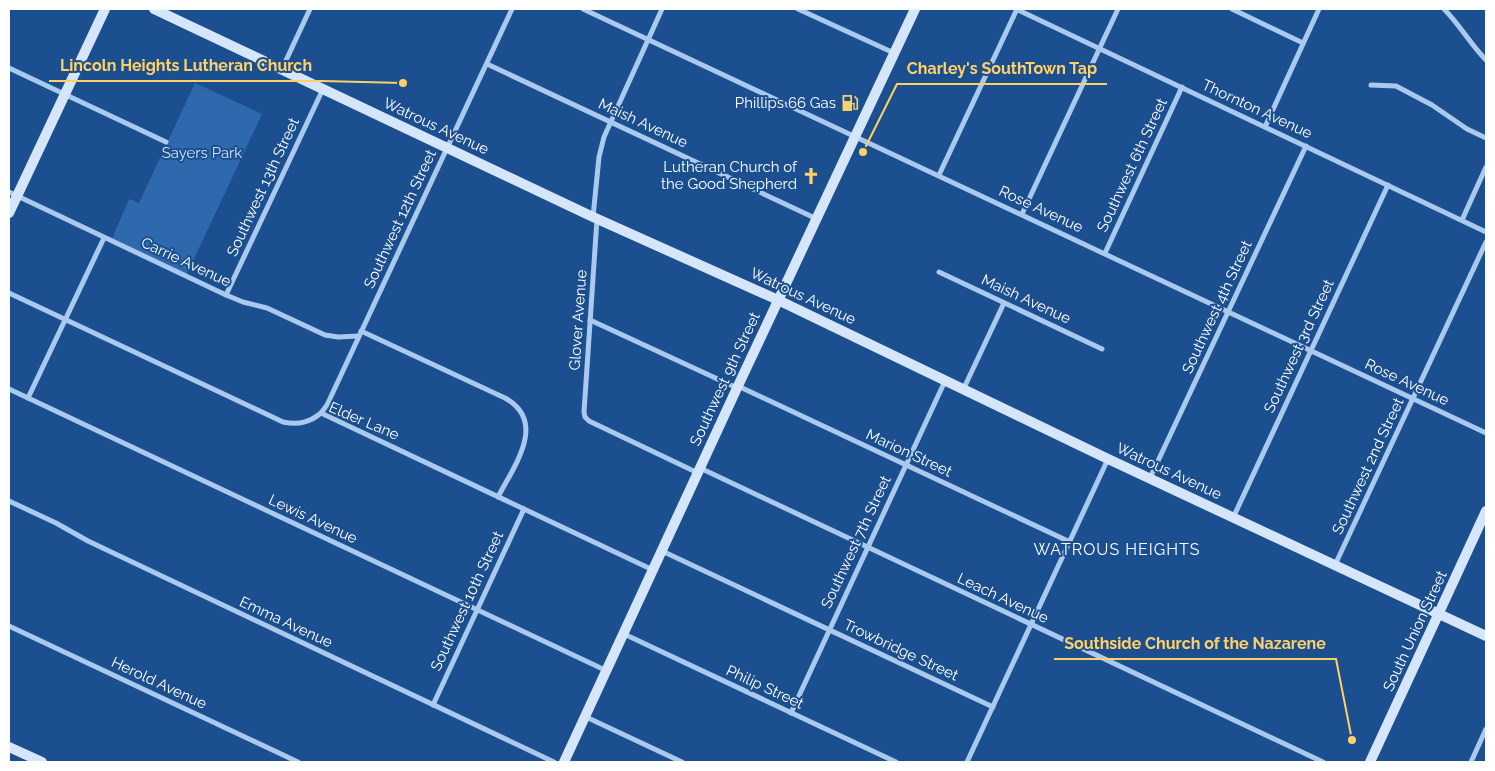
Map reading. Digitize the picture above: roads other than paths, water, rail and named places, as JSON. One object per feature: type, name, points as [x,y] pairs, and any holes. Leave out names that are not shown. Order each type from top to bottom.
[{"type":"street","points":[[9,213],[13,194],[65,94],[105,9]]},
{"type":"street","name":"Watrous Avenue","points":[[154,9],[595,218],[778,300],[1150,479],[1486,636]]},
{"type":"street","points":[[282,69],[310,9]]},
{"type":"street","name":"Southwest 12th Street","points":[[321,413],[327,405],[512,9]]},
{"type":"street","name":"Rose Avenue","points":[[583,9],[1486,433]]},
{"type":"street","name":"Glover Avenue","points":[[589,421],[585,417],[584,412],[599,157],[610,121],[662,9]]},
{"type":"street","points":[[798,9],[894,54]]},
{"type":"street","name":"Southwest 9th Street","points":[[564,762],[915,9]]},
{"type":"street","points":[[939,175],[1017,9]]},
{"type":"street","name":"Thornton Avenue","points":[[1017,9],[1486,232]]},
{"type":"street","points":[[1022,214],[1118,9]]},
{"type":"street","points":[[1232,9],[1303,43]]},
{"type":"street","points":[[1265,127],[1319,9]]},
{"type":"street","points":[[1444,9],[1456,20],[1486,60]]},
{"type":"street","name":"Maish Avenue","points":[[487,64],[816,219]]},
{"type":"street","points":[[9,68],[166,142]]},
{"type":"street","points":[[1371,84],[1396,86],[1432,105],[1467,129],[1486,138]]},
{"type":"street","name":"Southwest 6th Street","points":[[1105,253],[1182,87]]},
{"type":"street","name":"Southwest 13th Street","points":[[226,295],[323,89]]},
{"type":"street","name":"Southwest 4th Street","points":[[1150,479],[1306,146]]},
{"type":"street","points":[[1462,220],[1486,167]]},
{"type":"street","name":"Southwest 3rd Street","points":[[1233,518],[1388,185]]},
{"type":"street","name":"Carrie Avenue","points":[[13,194],[226,295],[243,302],[267,308],[325,335],[338,337],[360,333],[514,403],[526,419],[527,429],[521,453],[498,497]]},
{"type":"street","points":[[28,398],[104,238]]},
{"type":"street","name":"Southwest 2nd Street","points":[[1335,566],[1486,242]]},
{"type":"street","name":"Maish Avenue","points":[[939,272],[1102,349]]},
{"type":"street","name":"Elder Lane","points":[[9,293],[282,422],[304,423],[314,419],[321,413],[654,570]]},
{"type":"street","points":[[963,390],[1004,303]]},
{"type":"street","name":"Marion Street","points":[[590,320],[1070,542]]},
{"type":"street","name":"Southwest 7th Street","points":[[791,713],[944,381]]},
{"type":"street","name":"Lewis Avenue","points":[[9,389],[608,671]]},
{"type":"street","name":"Leach Avenue","points":[[589,421],[868,547],[1323,762]]},
{"type":"street","points":[[967,762],[1108,459]]},
{"type":"street","name":"Emma Avenue","points":[[9,501],[56,523],[88,542],[554,762]]},
{"type":"street","name":"Southwest 10th Street","points":[[432,705],[524,509]]},
{"type":"street","name":"South Union Street","points":[[1370,762],[1486,512]]},
{"type":"street","name":"Trowbridge Street","points":[[662,551],[993,707]]},
{"type":"street","name":"Herold Avenue","points":[[9,626],[298,762]]},
{"type":"street","name":"Philip Street","points":[[624,634],[896,762]]},
{"type":"street","points":[[586,717],[682,762]]},
{"type":"street","points":[[1471,762],[1485,737],[1486,729]]},
{"type":"street","points":[[9,747],[42,762]]},
{"type":"place","name":"Lincoln Heights Lutheran Church","points":[[403,83]]},
{"type":"place","name":"Phillips 66 Gas","points":[[850,103]]},
{"type":"place","name":"Charley's SouthTown Tap","points":[[863,152]]},
{"type":"place","name":"Lutheran Church of the Good Shepherd","points":[[811,176]]},
{"type":"place","name":"Southside Church of the Nazarene","points":[[1352,740]]},
{"type":"district","name":"WATROUS HEIGHTS","points":[[1117,549]]},
{"type":"park label","name":"Sayers Park","points":[[202,153]]}]
